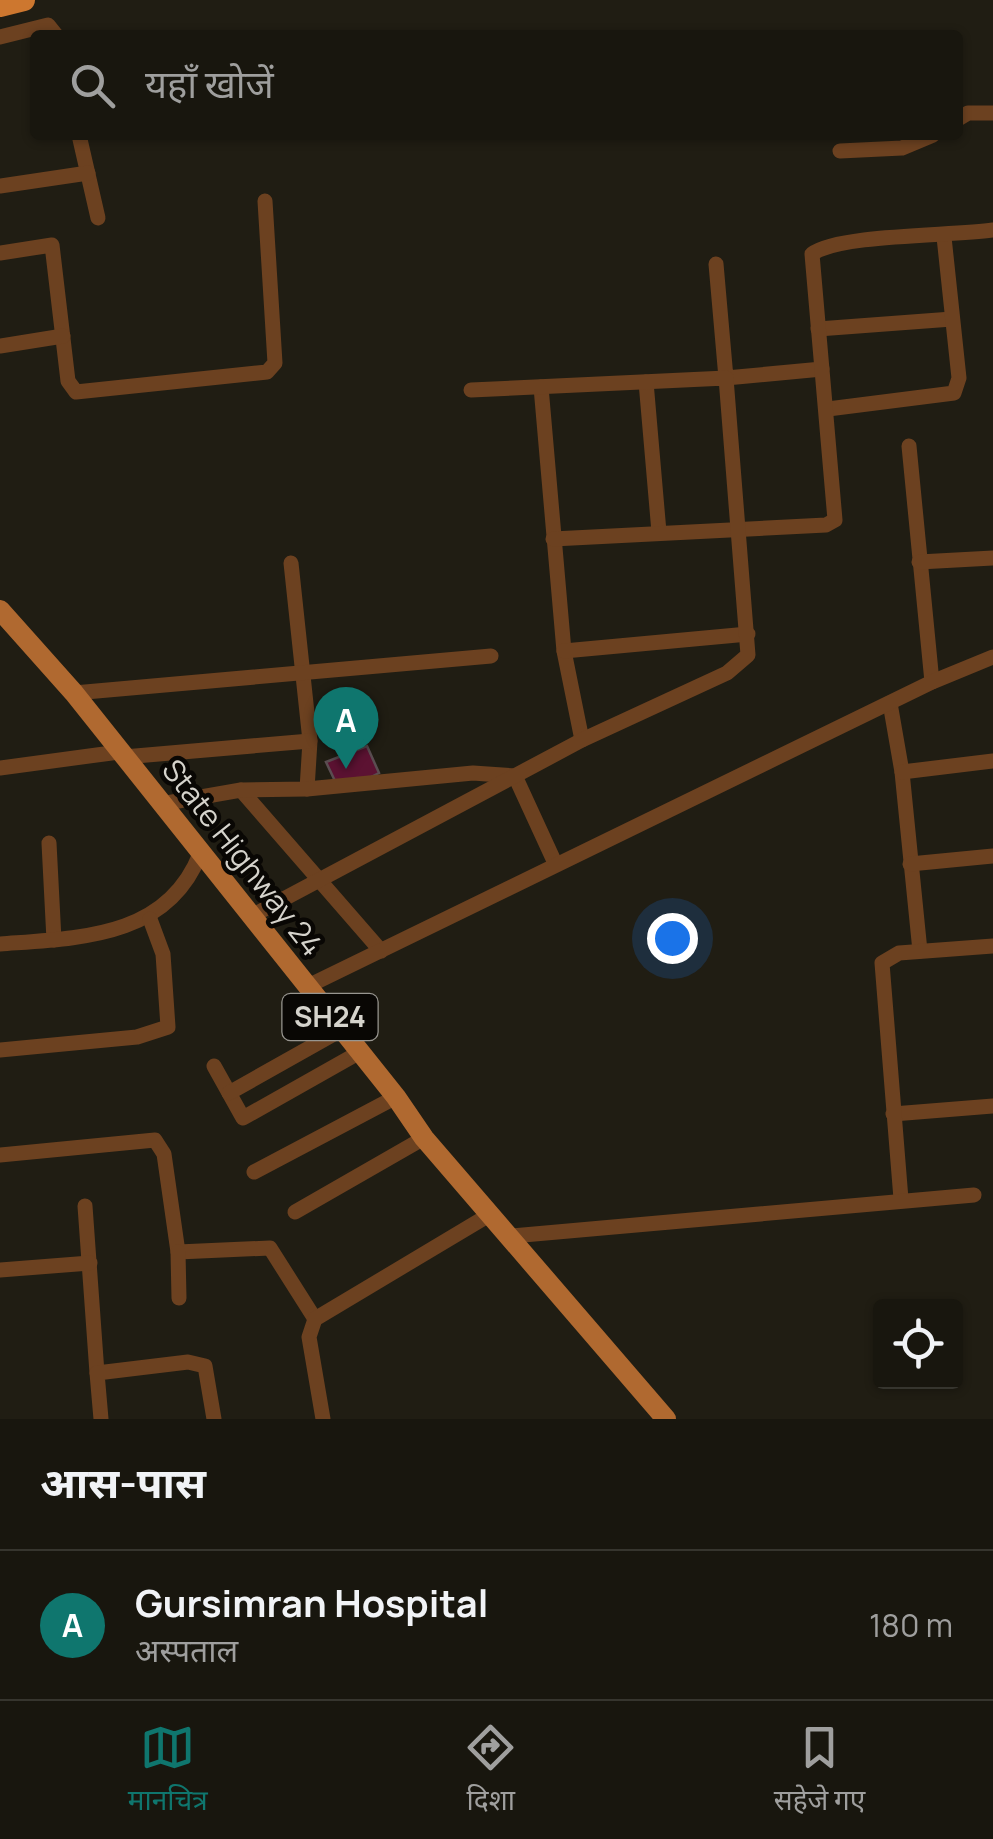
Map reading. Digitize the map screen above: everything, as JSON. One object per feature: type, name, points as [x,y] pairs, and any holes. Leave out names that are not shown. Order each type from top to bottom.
[{"type":"highway","points":[[0,6],[24,0]]},
{"type":"main road","name":"State Highway 24","points":[[0,610],[74,692],[396,1097],[424,1138],[666,1419]]},
{"type":"street","points":[[0,37],[48,25],[55,30]]},
{"type":"street","points":[[963,116],[993,113]]},
{"type":"street","points":[[80,140],[98,218]]},
{"type":"street","points":[[840,151],[902,148],[921,140]]},
{"type":"street","points":[[0,186],[88,173]]},
{"type":"street","points":[[0,253],[46,242],[52,245],[71,389],[86,392],[273,368],[265,200]]},
{"type":"street","points":[[553,540],[826,525],[835,520],[812,254],[823,246],[993,230]]},
{"type":"street","points":[[828,409],[954,393],[959,378],[944,237]]},
{"type":"street","points":[[250,917],[582,740],[727,673],[748,656],[716,264]]},
{"type":"street","points":[[818,330],[952,319]]},
{"type":"street","points":[[0,346],[64,336]]},
{"type":"street","points":[[472,390],[726,378],[822,369]]},
{"type":"street","points":[[646,382],[659,532]]},
{"type":"street","points":[[541,386],[564,651],[582,740]]},
{"type":"street","points":[[909,446],[932,682]]},
{"type":"street","points":[[919,562],[993,558]]},
{"type":"street","points":[[291,562],[310,741],[307,789]]},
{"type":"street","points":[[564,651],[748,634]]},
{"type":"street","points":[[74,692],[491,656]]},
{"type":"street","points":[[306,987],[890,702],[993,658]]},
{"type":"street","points":[[890,702],[902,772],[920,951]]},
{"type":"street","points":[[0,768],[310,741]]},
{"type":"street","points":[[902,772],[993,761]]},
{"type":"street","points":[[161,804],[241,790],[307,789],[473,774],[516,776]]},
{"type":"street","points":[[516,776],[555,863]]},
{"type":"street","points":[[241,790],[381,951]]},
{"type":"street","points":[[49,843],[54,940]]},
{"type":"street","points":[[0,944],[54,940],[150,919],[189,882],[200,854]]},
{"type":"street","points":[[910,864],[993,856]]},
{"type":"street","points":[[0,1050],[137,1037],[168,1027],[163,954],[150,919]]},
{"type":"street","points":[[901,1199],[882,962],[889,955],[993,946]]},
{"type":"street","points":[[229,1093],[340,1030]]},
{"type":"street","points":[[214,1066],[243,1118],[360,1052]]},
{"type":"street","points":[[254,1172],[396,1097]]},
{"type":"street","points":[[893,1114],[993,1106]]},
{"type":"street","points":[[295,1212],[424,1138]]},
{"type":"street","points":[[0,1155],[155,1140],[164,1154],[178,1252],[179,1298]]},
{"type":"street","points":[[512,1236],[974,1195]]},
{"type":"street","points":[[85,1206],[102,1419]]},
{"type":"street","points":[[322,1419],[309,1338],[315,1319],[489,1215]]},
{"type":"street","points":[[178,1252],[270,1248],[315,1319]]},
{"type":"street","points":[[0,1270],[90,1263]]},
{"type":"street","points":[[97,1373],[188,1362],[205,1366],[214,1419]]},
{"type":"building","points":[[367,746],[379,773],[363,781],[335,781],[326,762]]},
{"type":"place","name":"Gursimran Hospital","points":[[346,769]]}]
